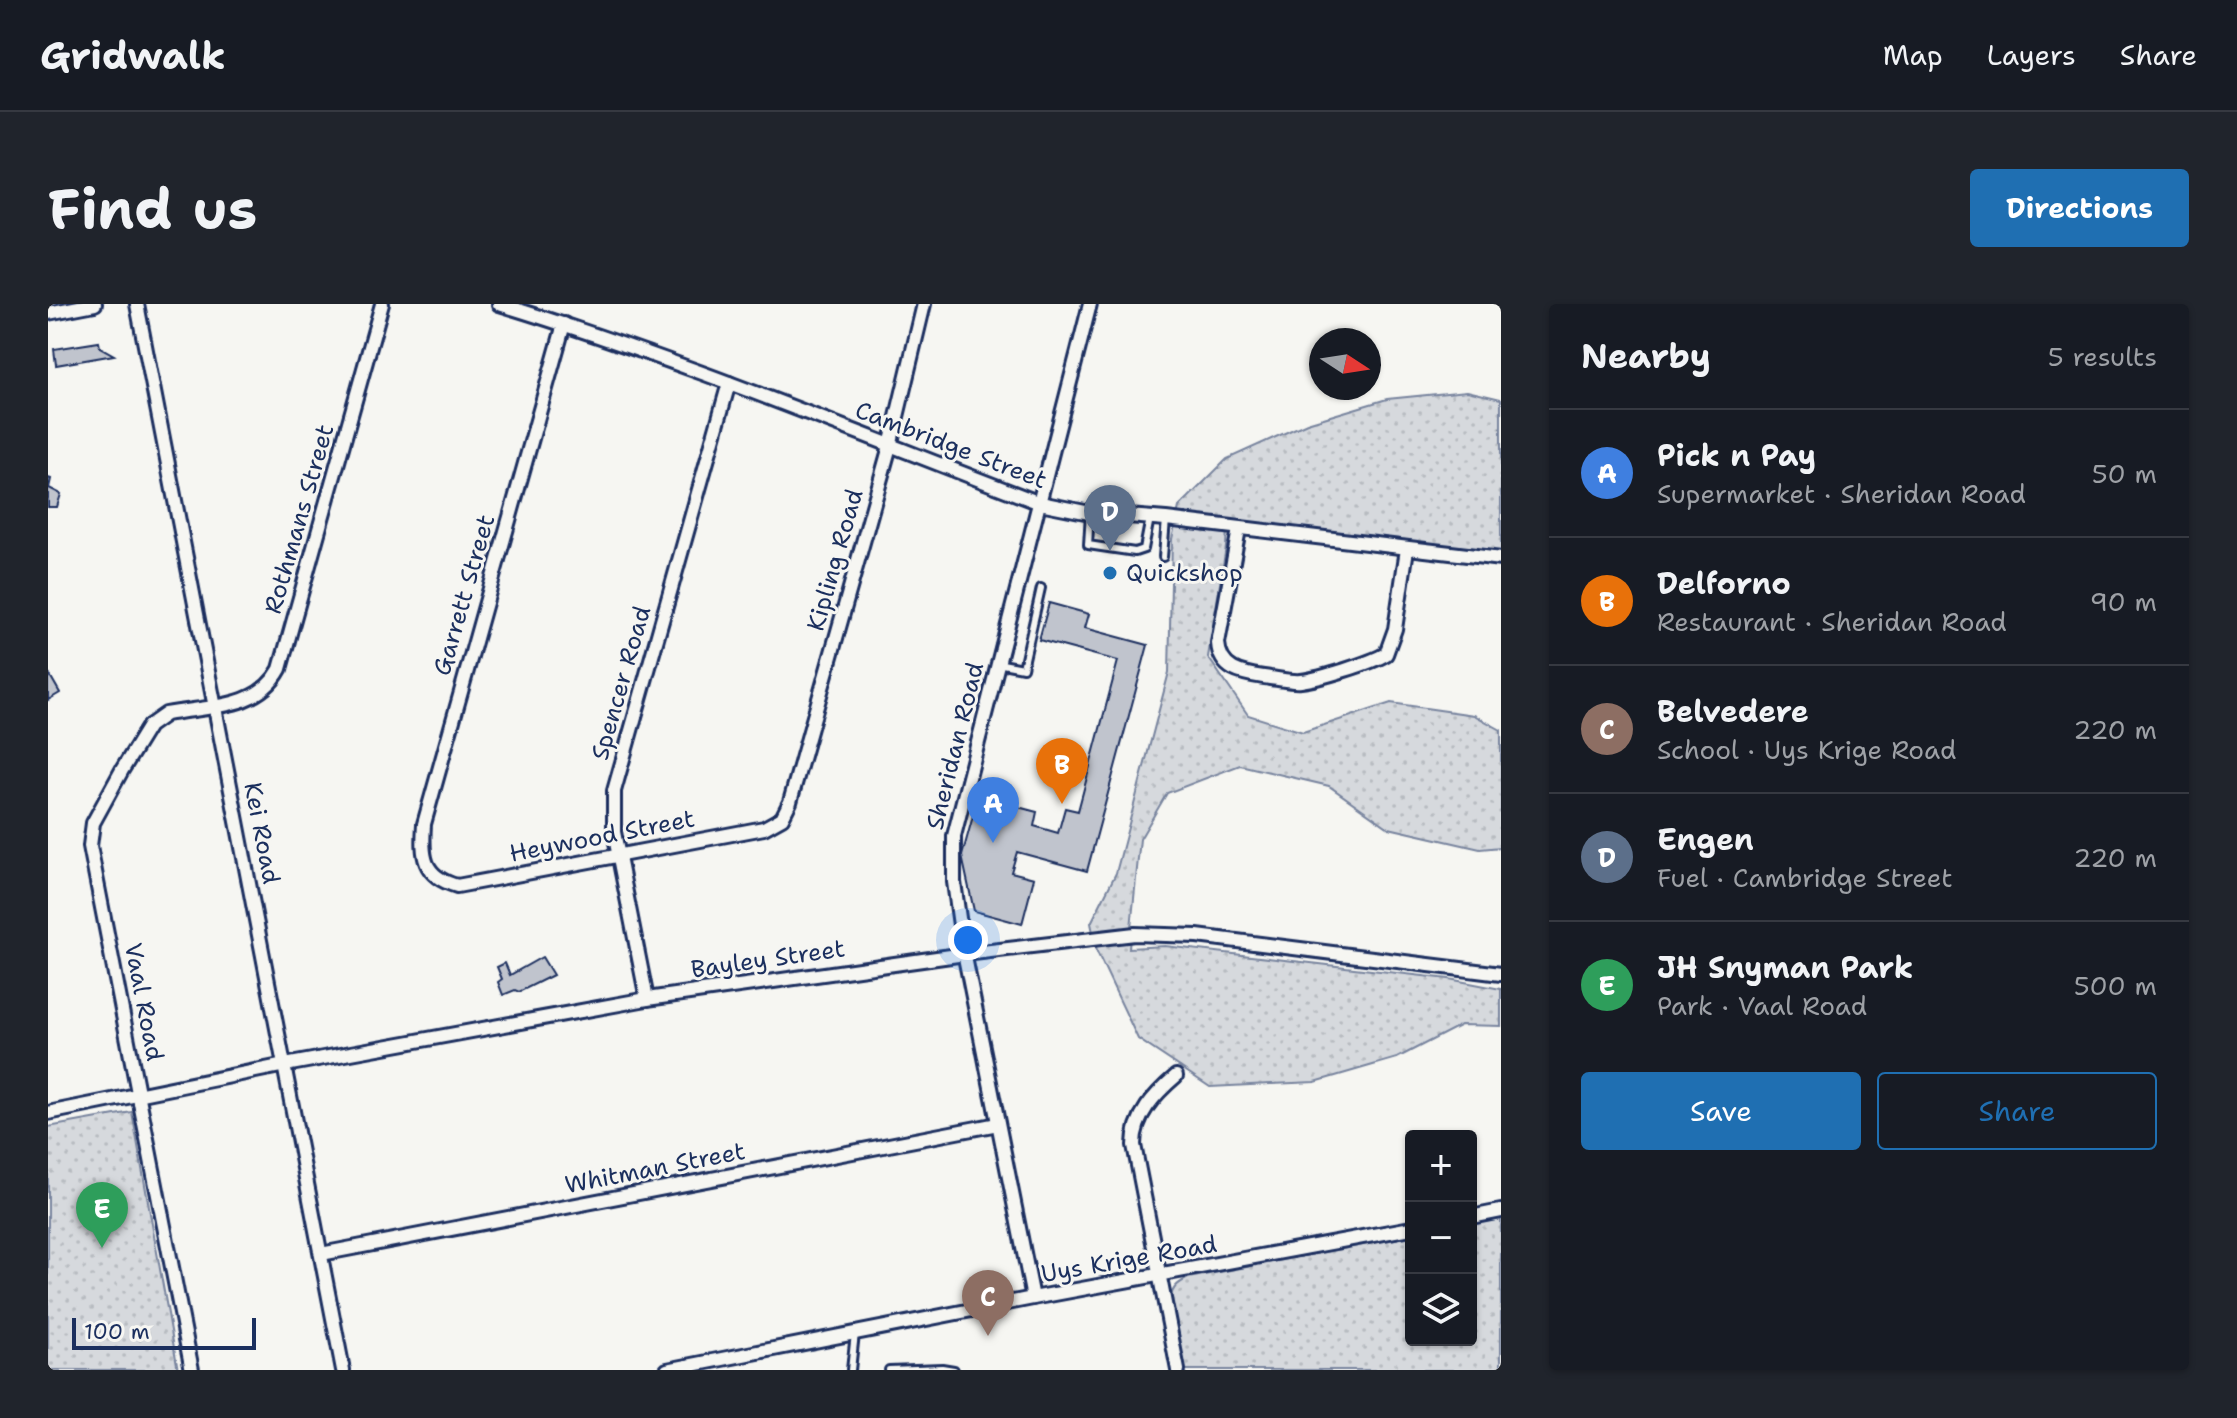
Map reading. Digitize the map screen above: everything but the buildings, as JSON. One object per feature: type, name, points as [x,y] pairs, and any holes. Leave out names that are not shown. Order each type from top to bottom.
[{"type":"street","points":[[48,313],[95,304]]},
{"type":"street","name":"Kei Road","points":[[137,304],[343,1370]]},
{"type":"street","name":"Rothmans Street","points":[[215,705],[255,697],[270,685],[280,669],[382,304]]},
{"type":"street","name":"Cambridge Street","points":[[499,304],[729,383],[1040,503],[1090,513],[1166,519],[1501,559]]},
{"type":"street","name":"Kipling Road","points":[[776,823],[790,802],[890,446],[924,304]]},
{"type":"street","name":"Sheridan Road","points":[[1033,1298],[965,954],[954,882],[954,836],[1090,304]]},
{"type":"street","name":"Garrett Street","points":[[436,877],[424,860],[424,824],[564,324]]},
{"type":"street","name":"Spencer Road","points":[[647,999],[617,855],[612,814],[614,791],[729,383]]},
{"type":"street","points":[[1239,529],[1218,643],[1219,652],[1226,664],[1240,674],[1292,681],[1306,680],[1386,654],[1395,629],[1407,549]]},
{"type":"street","name":"Vaal Road","points":[[192,1370],[90,835],[93,823],[149,726],[166,714],[215,705]]},
{"type":"street","name":"Heywood Street","points":[[436,877],[445,882],[466,885],[764,828],[776,823]]},
{"type":"street","name":"Bayley Street","points":[[48,1113],[285,1065],[647,999],[965,954],[1159,934],[1501,974]]},
{"type":"street","points":[[1176,1076],[1156,1093],[1134,1134],[1134,1145],[1178,1370]]},
{"type":"street","name":"Whitman Street","points":[[321,1254],[998,1124]]},
{"type":"street","points":[[1477,1216],[1501,1211]]},
{"type":"street","name":"Uys Krige Road","points":[[667,1370],[1405,1229]]},
{"type":"lane","points":[[1090,513],[1088,545],[1135,552],[1141,552],[1145,547],[1150,518]]},
{"type":"lane","points":[[1163,557],[1166,519]]},
{"type":"lane","points":[[997,663],[1023,668],[1041,588]]},
{"type":"lane","points":[[851,1370],[855,1333]]},
{"type":"lane","points":[[889,1370],[954,1370]]},
{"type":"shaded area","points":[[1467,391],[1501,399],[1501,557],[1227,528],[1208,657],[1248,715],[1303,732],[1391,703],[1474,715],[1501,730],[1501,847],[1480,849],[1389,828],[1329,786],[1240,765],[1167,793],[1140,839],[1129,948],[1165,946],[1449,979],[1501,989],[1501,1026],[1461,1025],[1397,1058],[1315,1082],[1210,1087],[1138,1039],[1097,952],[1091,923],[1116,873],[1169,672],[1172,539],[1179,507],[1227,459],[1307,423],[1387,399]]},
{"type":"shaded area","points":[[132,1112],[178,1370],[48,1370],[48,1127]]},
{"type":"shaded area","points":[[1501,1219],[1501,1370],[1182,1370],[1170,1299],[1174,1289],[1184,1280],[1405,1237],[1405,1346],[1477,1346],[1477,1223]]},
{"type":"place","name":"Engen","points":[[1110,551]]},
{"type":"place","name":"Quickshop","points":[[1110,573]]},
{"type":"place","name":"Delforno","points":[[1062,804]]},
{"type":"place","name":"Pick n Pay","points":[[993,843]]},
{"type":"place","name":"JH Snyman Park","points":[[102,1248]]},
{"type":"place","name":"Belvedere","points":[[988,1336]]}]
